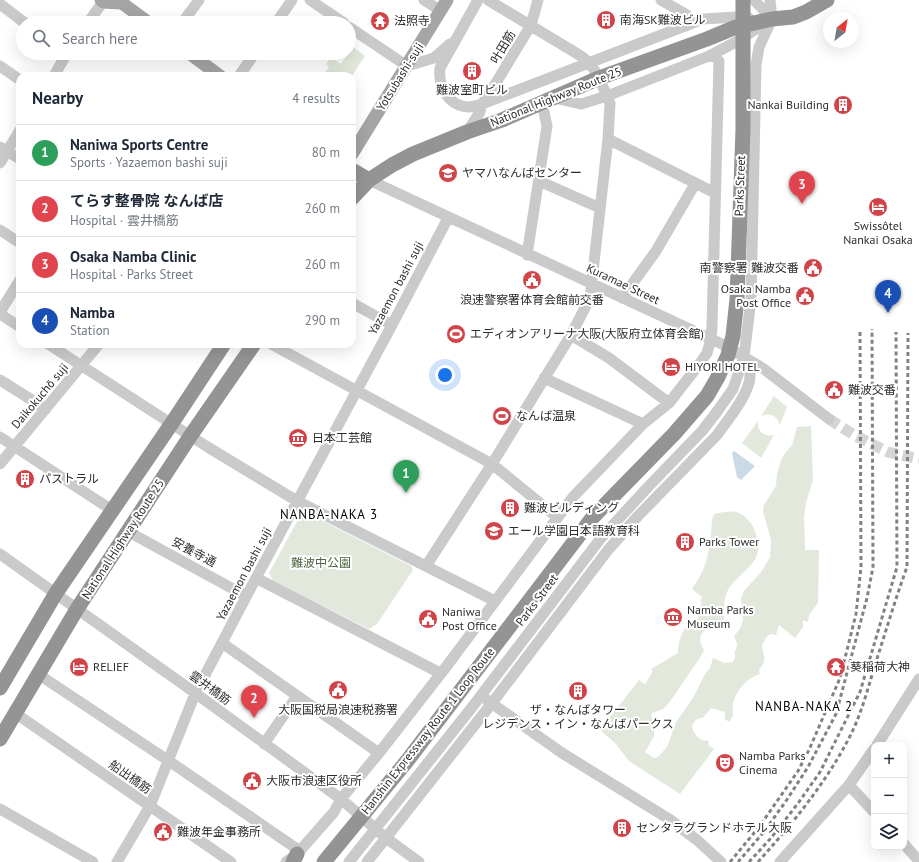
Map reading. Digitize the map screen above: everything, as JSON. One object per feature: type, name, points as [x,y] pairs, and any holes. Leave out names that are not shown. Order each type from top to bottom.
[{"type":"highway","name":"Hanshin Expressway Route 1 Loop Route","points":[[324,862],[407,761],[585,527],[674,434],[707,396],[718,377],[728,355],[733,336],[737,299],[743,128],[743,0]]},
{"type":"highway","name":"National Highway Route 25","points":[[356,194],[369,180],[392,165],[413,154],[467,132],[502,120],[599,78],[700,42],[736,27],[772,19],[793,17],[806,12],[827,0]]},
{"type":"highway","points":[[356,172],[369,180]]},
{"type":"highway","name":"National Highway Route 25","points":[[0,688],[4,672],[221,348]]},
{"type":"highway","name":"National Highway Route 25","points":[[0,738],[77,609],[191,436],[251,348]]},
{"type":"main road","points":[[103,1],[121,1],[140,16]]},
{"type":"main road","name":"Yotsubashi-suji","points":[[356,148],[444,6]]},
{"type":"main road","points":[[198,60],[215,72]]},
{"type":"street","points":[[187,16],[199,0]]},
{"type":"street","points":[[281,16],[292,0]]},
{"type":"street","points":[[310,0],[334,16]]},
{"type":"street","points":[[424,0],[444,6]]},
{"type":"street","points":[[478,0],[440,68],[439,78],[441,86],[451,100],[470,107],[482,104],[703,19],[736,17],[772,19]]},
{"type":"street","points":[[426,566],[492,464],[571,335],[590,298],[608,139],[610,103],[599,78],[590,63],[582,56],[488,0]]},
{"type":"street","name":"叶田筋","points":[[467,132],[480,112],[482,104],[531,25],[538,0]]},
{"type":"street","points":[[662,0],[687,15],[688,20],[686,26]]},
{"type":"street","points":[[754,0],[772,19]]},
{"type":"street","points":[[770,0],[772,19]]},
{"type":"street","points":[[93,16],[103,1]]},
{"type":"street","points":[[0,4],[16,16]]},
{"type":"street","points":[[528,254],[548,126],[548,100],[581,104],[607,96],[709,56],[736,42],[772,19]]},
{"type":"street","name":"Parks Street","points":[[349,862],[481,696],[601,538],[702,431],[732,389],[744,357],[750,300],[756,65],[759,47],[772,19]]},
{"type":"street","points":[[356,32],[407,66],[434,58],[455,39]]},
{"type":"street","points":[[38,674],[169,761],[294,857],[334,812],[341,799],[379,753],[496,601],[557,517],[593,475],[643,424],[669,403],[707,353],[711,339],[719,60],[715,57],[709,56]]},
{"type":"street","points":[[56,72],[63,60]]},
{"type":"street","points":[[242,72],[250,60]]},
{"type":"street","points":[[0,66],[16,77]]},
{"type":"street","points":[[0,163],[3,149],[16,134]]},
{"type":"street","points":[[608,139],[715,193]]},
{"type":"street","points":[[3,149],[16,157]]},
{"type":"street","name":"Kuramae Street","points":[[369,180],[711,339],[764,369],[829,419]]},
{"type":"street","points":[[539,181],[600,208]]},
{"type":"street","points":[[622,298],[656,251],[695,184]]},
{"type":"street","name":"Yazaemon bashi suji","points":[[117,862],[150,806],[196,693],[246,596],[448,218]]},
{"type":"street","points":[[0,230],[16,240]]},
{"type":"street","points":[[16,287],[0,313],[16,324]]},
{"type":"street","points":[[356,305],[392,325]]},
{"type":"street","points":[[571,335],[609,358],[669,403]]},
{"type":"street","points":[[54,348],[191,436],[297,501],[496,601]]},
{"type":"street","name":"Daikokuchō suji","points":[[0,464],[97,348]]},
{"type":"street","points":[[278,348],[356,392],[492,464],[557,517]]},
{"type":"street","name":"Parks Street","points":[[367,862],[492,703],[608,550],[642,512],[717,434],[729,419],[740,404],[750,375],[744,357]]},
{"type":"street","points":[[544,378],[643,424]]},
{"type":"street","points":[[0,380],[46,409]]},
{"type":"street","points":[[0,437],[112,510]]},
{"type":"street","name":"安養寺通","points":[[129,531],[246,596]]},
{"type":"street","name":"雲井橋筋","points":[[0,554],[196,693],[341,799],[386,838],[419,862]]},
{"type":"street","points":[[256,578],[440,673]]},
{"type":"street","points":[[222,643],[379,753]]},
{"type":"street","points":[[879,742],[919,679]]},
{"type":"street","points":[[264,744],[297,696]]},
{"type":"street","points":[[481,696],[562,753],[668,819],[697,840],[721,862]]},
{"type":"street","name":"船出橋筋","points":[[15,713],[231,862]]},
{"type":"street","points":[[780,862],[848,785],[871,753]]},
{"type":"street","points":[[848,785],[871,809]]},
{"type":"street","points":[[4,811],[93,862]]},
{"type":"street","points":[[907,847],[919,861]]},
{"type":"green space","points":[[356,49],[365,56],[355,72],[325,72],[329,67],[326,64],[329,60],[335,60],[341,64],[344,60],[356,60]]},
{"type":"green space","points":[[774,396],[787,407],[780,425],[777,419],[771,415],[768,414],[761,416]]},
{"type":"green space","points":[[758,421],[760,431],[762,433],[774,435],[761,458],[742,443]]},
{"type":"green space","points":[[811,426],[813,480],[806,503],[804,517],[805,550],[819,550],[818,603],[809,615],[808,622],[803,620],[803,627],[795,638],[779,625],[776,635],[771,634],[767,636],[762,645],[764,660],[759,670],[760,674],[751,678],[739,689],[734,699],[733,716],[729,722],[725,719],[725,712],[711,708],[703,718],[694,722],[692,726],[696,735],[702,740],[709,741],[708,745],[714,749],[680,794],[629,761],[615,743],[600,730],[639,680],[645,684],[653,671],[651,669],[678,653],[679,643],[683,632],[689,624],[698,619],[699,609],[702,603],[700,601],[702,597],[692,589],[702,572],[708,556],[714,514],[729,512],[742,514],[755,530],[758,548],[757,555],[748,568],[731,585],[725,596],[724,628],[713,627],[704,631],[700,639],[704,650],[699,659],[669,703],[663,709],[652,713],[651,716],[654,724],[654,736],[645,752],[654,758],[658,757],[667,747],[676,722],[693,698],[705,674],[710,668],[713,658],[725,663],[733,662],[735,656],[734,651],[736,650],[737,644],[734,636],[740,629],[743,620],[741,598],[744,591],[761,572],[770,557],[771,540],[763,511],[764,505],[776,486],[777,473],[781,460],[792,445],[797,427]]},
{"type":"green space","name":"難波中公園","points":[[307,513],[411,566],[413,570],[377,624],[369,629],[273,581],[269,573],[300,516]]},
{"type":"water","points":[[734,451],[755,466],[741,480],[737,477],[732,453]]},
{"type":"tunnel","points":[[829,419],[854,435],[888,452],[919,459]]},
{"type":"railway","points":[[730,862],[759,827],[798,771],[809,750],[840,678],[856,614],[861,567],[860,329]]},
{"type":"railway","points":[[738,862],[763,833],[786,801],[808,767],[836,714],[867,598],[873,567],[872,329]]},
{"type":"railway","points":[[749,862],[771,838],[820,772],[860,692],[897,567],[896,332]]},
{"type":"railway","points":[[758,862],[818,788],[839,756],[852,732],[863,705],[907,567],[908,333]]},
{"type":"place","name":"南海SK難波ビル","points":[[606,20]]},
{"type":"place","name":"法照寺","points":[[380,21]]},
{"type":"place","name":"難波室町ビル","points":[[472,71]]},
{"type":"place","name":"Nankai Building","points":[[843,105]]},
{"type":"place","name":"ヤマハなんばセンター","points":[[448,173]]},
{"type":"place","name":"Osaka Namba Clinic","points":[[802,204]]},
{"type":"place","name":"Swissôtel Nankai Osaka","points":[[878,207]]},
{"type":"place","name":"南警察署 難波交番","points":[[813,268]]},
{"type":"place","name":"浪速警察署体育会館前交番","points":[[532,280]]},
{"type":"place","name":"Osaka Namba Post Office","points":[[805,296]]},
{"type":"place","name":"Namba","points":[[888,313]]},
{"type":"place","name":"エディオンアリーナ大阪(大阪府立体育会館)","points":[[456,334]]},
{"type":"place","name":"HIYORI HOTEL","points":[[671,367]]},
{"type":"place","name":"難波交番","points":[[834,390]]},
{"type":"place","name":"なんば温泉","points":[[502,416]]},
{"type":"place","name":"日本工芸館","points":[[298,438]]},
{"type":"place","name":"パストラル","points":[[25,479]]},
{"type":"place","name":"Naniwa Sports Centre","points":[[406,493]]},
{"type":"place","name":"難波ビルディング","points":[[510,508]]},
{"type":"place","name":"エール学園日本語教育科","points":[[494,531]]},
{"type":"place","name":"Parks Tower","points":[[685,542]]},
{"type":"place","name":"Namba Parks Museum","points":[[673,617]]},
{"type":"place","name":"Naniwa Post Office","points":[[428,619]]},
{"type":"place","name":"RELIEF","points":[[79,667]]},
{"type":"place","name":"葵稲荷大神","points":[[836,667]]},
{"type":"place","name":"大阪国税局浪速税務署","points":[[338,690]]},
{"type":"place","name":"ザ・なんばタワー レジデンス・イン・なんばパークス","points":[[578,691]]},
{"type":"place","name":"てらす整骨院 なんば店","points":[[254,718]]},
{"type":"place","name":"Namba Parks Cinema","points":[[725,763]]},
{"type":"place","name":"大阪市浪速区役所","points":[[252,781]]},
{"type":"place","name":"センタラグランドホテル大阪","points":[[622,828]]},
{"type":"place","name":"難波年金事務所","points":[[163,832]]},
{"type":"district","name":"NANBA-NAKA 3","points":[[329,514]]},
{"type":"district","name":"NANBA-NAKA 2","points":[[804,706]]}]
